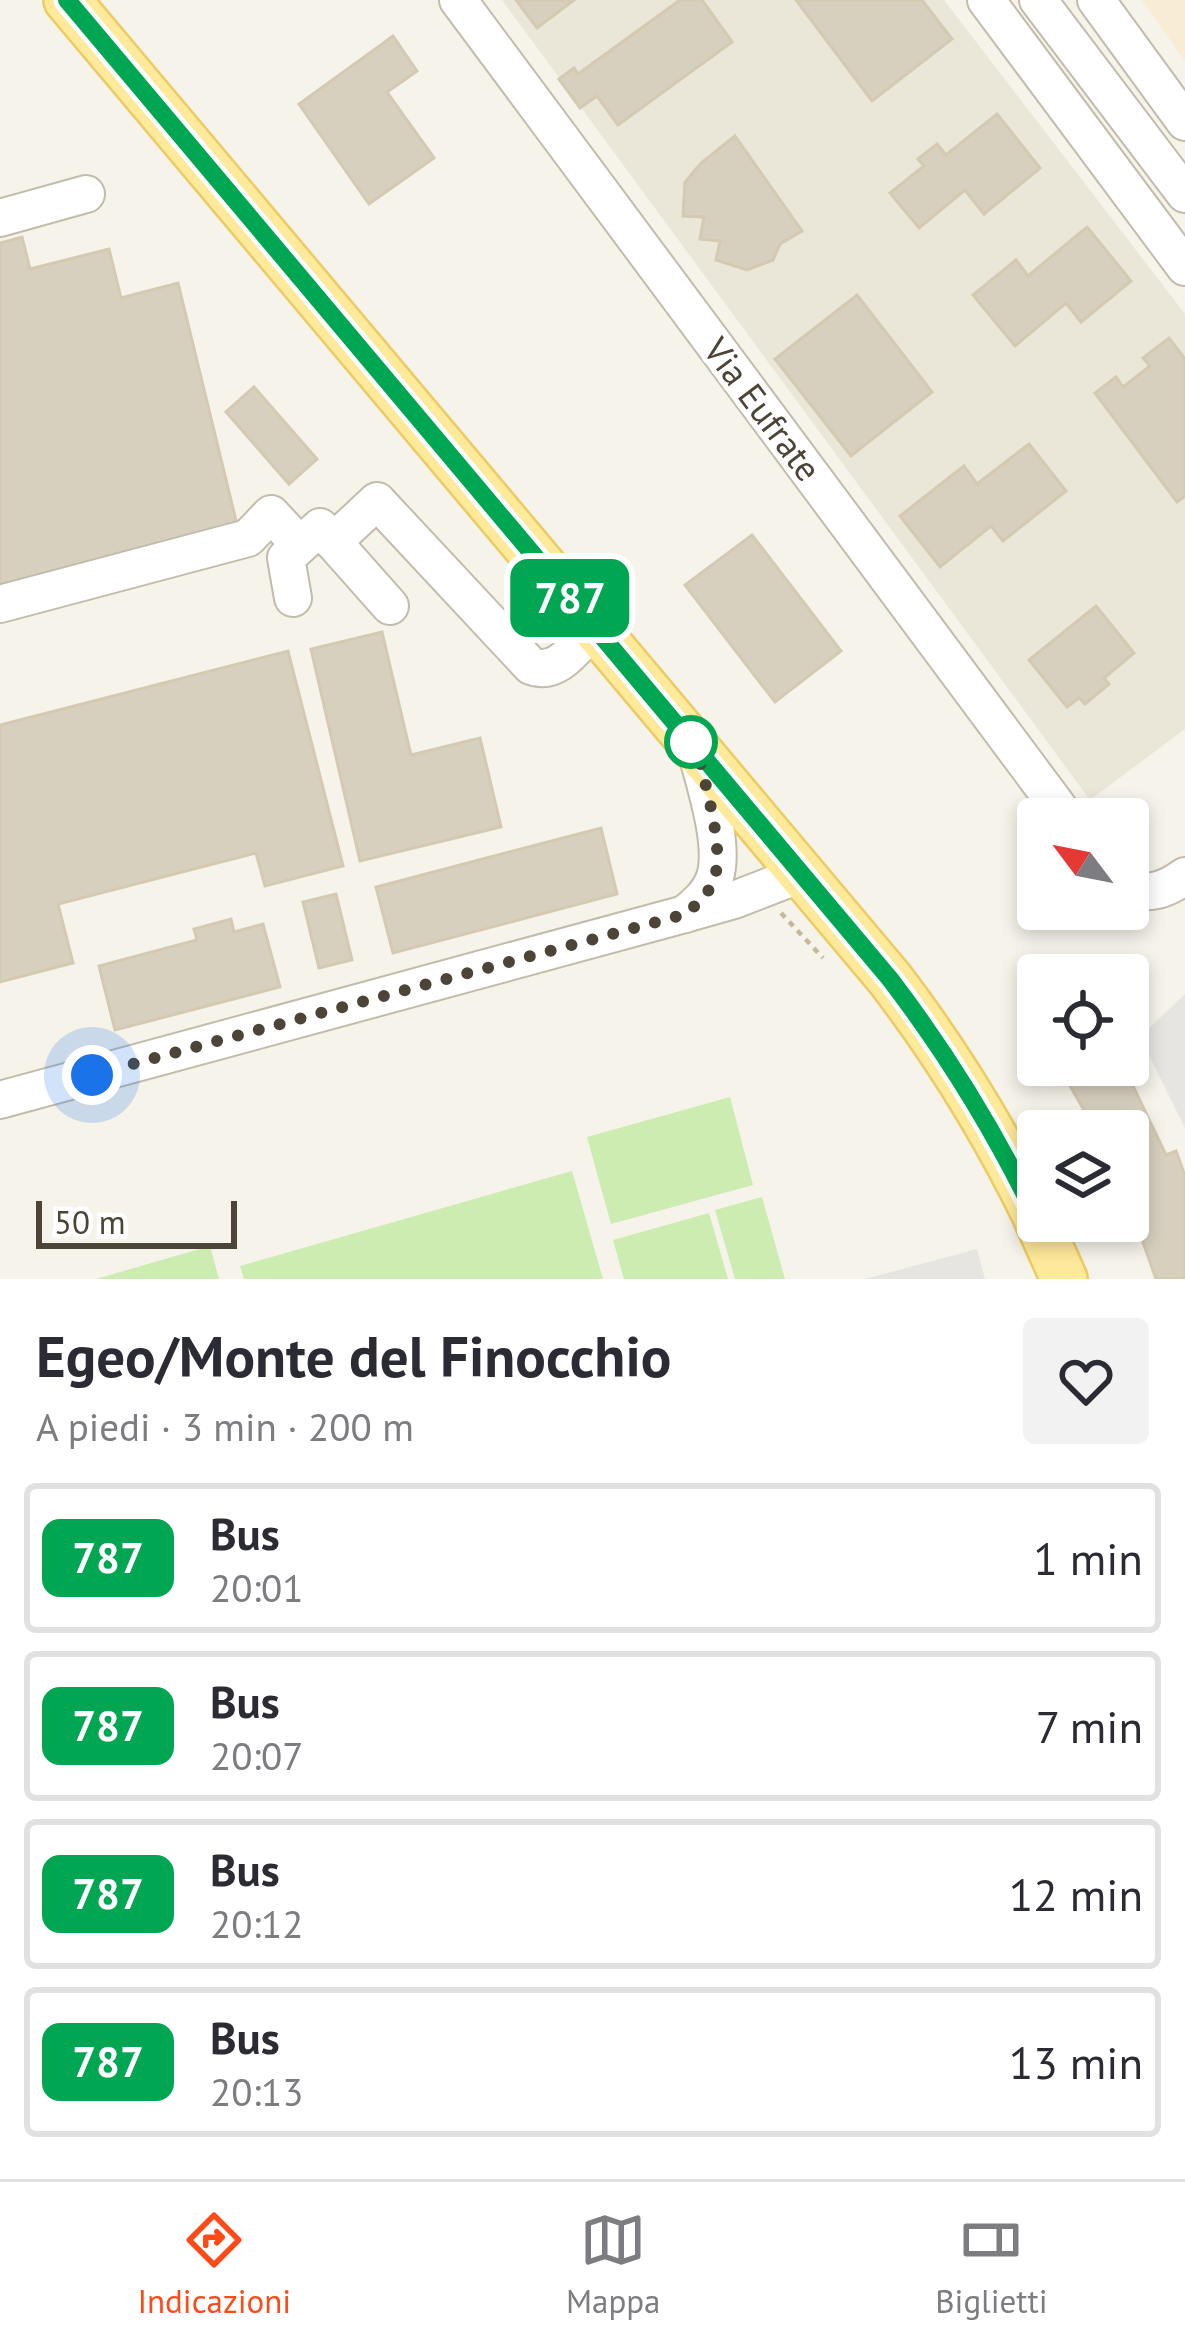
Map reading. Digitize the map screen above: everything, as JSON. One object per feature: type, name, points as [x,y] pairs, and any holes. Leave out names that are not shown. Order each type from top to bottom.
[{"type":"main road","points":[[67,0],[697,749],[782,881],[890,979],[947,1057],[1017,1179]]},
{"type":"main road","points":[[1047,1242],[1064,1279]]},
{"type":"street","name":"Via Eufrate","points":[[458,0],[1051,798]]},
{"type":"street","points":[[986,0],[1185,267]]},
{"type":"street","points":[[1096,0],[1185,122]]},
{"type":"street","points":[[1016,40],[1054,5],[1171,148],[1185,194]]},
{"type":"street","points":[[1124,184],[1171,148]]},
{"type":"street","points":[[0,218],[86,194]]},
{"type":"street","points":[[293,598],[286,558],[317,544],[376,501],[531,666],[554,668],[595,628]]},
{"type":"street","points":[[0,604],[248,538],[271,514],[317,544],[390,606]]},
{"type":"street","points":[[686,914],[704,896],[717,865],[697,749]]},
{"type":"street","points":[[1149,891],[1160,891],[1185,876]]},
{"type":"street","points":[[0,1100],[686,914],[782,881]]},
{"type":"path","points":[[782,881],[786,920],[833,969]]},
{"type":"shaded area","points":[[502,0],[944,0],[1185,314],[1185,729],[1089,798]]},
{"type":"shaded area","points":[[1142,0],[1185,0],[1185,61]]},
{"type":"shaded area","points":[[1185,994],[1185,1128],[1149,1055],[1149,1028]]},
{"type":"shaded area","points":[[977,1249],[985,1279],[865,1279]]},
{"type":"green space","points":[[730,1097],[753,1185],[611,1224],[587,1137]]},
{"type":"green space","points":[[572,1171],[603,1279],[244,1279],[240,1266]]},
{"type":"green space","points":[[762,1197],[785,1279],[735,1279],[715,1210]]},
{"type":"green space","points":[[709,1213],[728,1279],[624,1279],[613,1240]]},
{"type":"green space","points":[[210,1246],[219,1279],[96,1279]]},
{"type":"building","points":[[516,0],[574,0],[537,28]]},
{"type":"building","points":[[680,0],[702,0],[732,42],[618,125],[597,96],[580,108],[559,79],[574,68],[578,74]]},
{"type":"building","points":[[796,0],[922,0],[952,39],[872,101]]},
{"type":"building","points":[[393,36],[417,71],[387,92],[434,158],[369,204],[299,104]]},
{"type":"building","points":[[997,114],[1040,168],[984,214],[965,190],[919,228],[890,193],[924,166],[918,159],[937,144],[946,155]]},
{"type":"building","points":[[735,136],[802,231],[780,244],[773,260],[747,270],[716,260],[720,241],[700,239],[704,217],[683,216],[685,182]]},
{"type":"building","points":[[1087,227],[1131,281],[1081,322],[1066,303],[1015,346],[973,295],[1016,260],[1028,276]]},
{"type":"building","points":[[22,237],[30,269],[109,249],[121,298],[178,283],[240,537],[0,597],[0,243]]},
{"type":"building","points":[[857,295],[932,392],[851,456],[775,359]]},
{"type":"building","points":[[1169,338],[1185,359],[1185,496],[1177,502],[1095,393],[1116,377],[1123,387],[1150,366],[1143,358]]},
{"type":"building","points":[[254,387],[317,459],[289,484],[226,412]]},
{"type":"building","points":[[1029,444],[1066,491],[1003,541],[991,526],[940,567],[900,516],[964,466],[977,484]]},
{"type":"building","points":[[752,535],[841,651],[775,702],[685,585]]},
{"type":"building","points":[[1096,606],[1134,653],[1104,678],[1109,684],[1085,704],[1079,698],[1067,707],[1029,660]]},
{"type":"building","points":[[382,632],[411,755],[480,738],[501,827],[360,861],[311,649]]},
{"type":"building","points":[[288,651],[343,866],[265,886],[256,853],[58,904],[73,963],[0,982],[0,725]]},
{"type":"building","points":[[601,828],[617,894],[393,953],[376,887]]},
{"type":"building","points":[[336,894],[352,960],[319,968],[303,902]]},
{"type":"building","points":[[231,919],[234,932],[263,924],[280,987],[115,1030],[99,966],[197,940],[194,929]]},
{"type":"building","points":[[1070,1086],[1133,1086],[1144,1110],[1084,1110]]},
{"type":"building","points":[[1149,1119],[1166,1155],[1176,1151],[1185,1176],[1185,1279],[1156,1279],[1143,1242],[1149,1242]]},
{"type":"bus line","name":"787","points":[[67,0],[890,979],[947,1057],[1017,1178]]},
{"type":"route","points":[[92,1075],[686,914],[704,896],[717,865],[710,810],[697,749],[691,742]]}]
